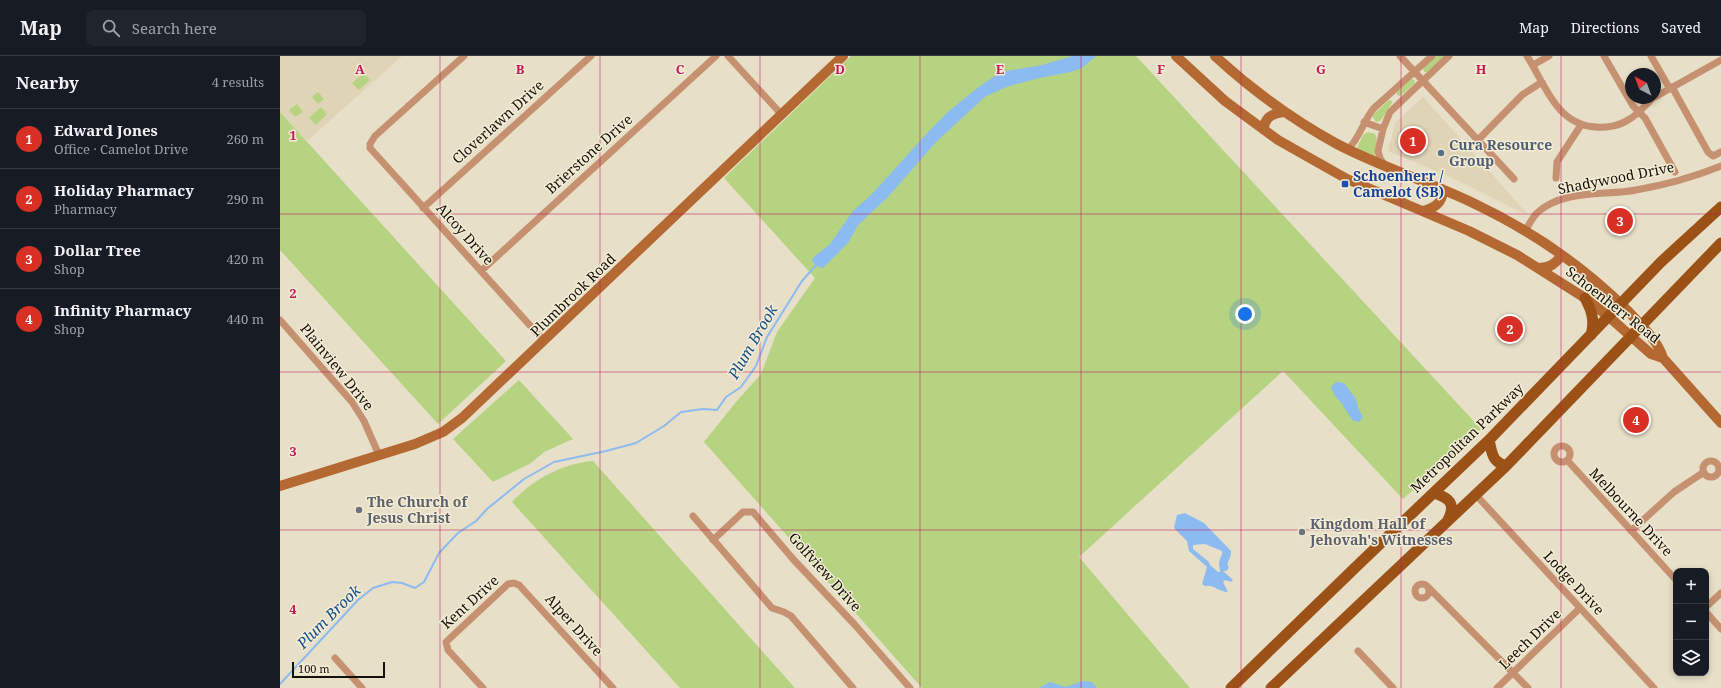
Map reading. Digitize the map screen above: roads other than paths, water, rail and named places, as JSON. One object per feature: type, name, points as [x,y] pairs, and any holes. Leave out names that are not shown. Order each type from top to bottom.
[{"type":"main road","name":"Plumbrook Road","points":[[280,486],[430,438],[452,425],[474,408],[843,56]]},
{"type":"main road","name":"Schoenherr Road","points":[[1176,56],[1225,101],[1264,130],[1331,171],[1490,240],[1539,268],[1585,298],[1651,354],[1663,358]]},
{"type":"main road","name":"Schoenherr Road","points":[[1215,56],[1248,85],[1285,112],[1348,149],[1484,209],[1525,231],[1562,255],[1620,304],[1641,325],[1660,347],[1663,358],[1721,422]]},
{"type":"main road","points":[[1264,130],[1265,122],[1270,116],[1285,112]]},
{"type":"main road","points":[[1423,211],[1438,204],[1442,198],[1442,190]]},
{"type":"main road","name":"Metropolitan Parkway","points":[[1231,688],[1319,602],[1490,440],[1673,250],[1721,207]]},
{"type":"main road","points":[[1271,688],[1506,466],[1721,243]]},
{"type":"main road","points":[[1539,268],[1545,268],[1553,265],[1562,255]]},
{"type":"main road","points":[[1585,298],[1593,318],[1591,335]]},
{"type":"main road","points":[[1490,440],[1493,458],[1498,463],[1506,466]]},
{"type":"main road","points":[[1434,493],[1446,497],[1451,504],[1452,513],[1448,521]]},
{"type":"street","name":"Alcoy Drive","points":[[464,56],[375,136],[370,144],[370,148],[544,341]]},
{"type":"street","name":"Cloverlawn Drive","points":[[423,208],[591,56]]},
{"type":"street","name":"Brierstone Drive","points":[[481,271],[716,56]]},
{"type":"street","points":[[728,56],[782,115]]},
{"type":"street","points":[[1400,56],[1514,179]]},
{"type":"street","points":[[1348,149],[1355,141],[1364,122],[1374,108],[1432,56]]},
{"type":"street","points":[[1385,166],[1378,151],[1383,129],[1390,112],[1449,56]]},
{"type":"street","points":[[1528,56],[1556,106],[1568,118],[1581,125],[1601,127],[1615,125],[1629,120],[1648,104]]},
{"type":"street","points":[[1533,65],[1549,56]]},
{"type":"street","points":[[1651,56],[1708,152],[1713,156],[1721,152]]},
{"type":"street","points":[[1605,57],[1633,106],[1645,118],[1675,172]]},
{"type":"street","points":[[1661,94],[1721,60]]},
{"type":"street","points":[[1478,140],[1522,95],[1542,82]]},
{"type":"street","points":[[1390,93],[1399,102]]},
{"type":"street","points":[[1364,122],[1383,129]]},
{"type":"street","points":[[1556,178],[1555,168],[1557,162],[1581,125]]},
{"type":"street","name":"Shadywood Drive","points":[[1525,231],[1540,211],[1563,199],[1652,187],[1721,166]]},
{"type":"street","name":"Plainview Drive","points":[[280,320],[352,402],[364,421],[379,455]]},
{"type":"street","name":"Melbourne Drive","points":[[1567,460],[1673,577]]},
{"type":"street","points":[[1631,531],[1678,489],[1704,472]]},
{"type":"street","name":"Lodge Drive","points":[[1476,495],[1654,688]]},
{"type":"street","name":"Golfview Drive","points":[[713,540],[743,512],[753,512],[793,559],[855,625],[910,688]]},
{"type":"street","points":[[693,516],[772,608],[791,616],[853,688]]},
{"type":"street","name":"Kent Drive","points":[[483,688],[448,650],[446,642],[508,584],[514,583]]},
{"type":"street","name":"Alper Drive","points":[[514,583],[519,585],[613,688]]},
{"type":"street","points":[[1435,596],[1421,598],[1414,592],[1415,587],[1419,584],[1424,584],[1429,588],[1435,596],[1528,688]]},
{"type":"street","points":[[1426,597],[1429,593],[1429,588]]},
{"type":"street","points":[[1709,604],[1721,593]]},
{"type":"street","name":"Leech Drive","points":[[1497,688],[1580,608]]},
{"type":"street","points":[[1709,615],[1721,629]]},
{"type":"street","points":[[1358,651],[1393,688]]},
{"type":"street","points":[[335,658],[362,688]]},
{"type":"water","points":[[1073,56],[1096,56],[1082,68],[1071,72],[1009,86],[986,96],[936,142],[888,197],[858,225],[848,243],[823,268],[818,267],[813,263],[812,260],[814,257],[830,244],[853,211],[871,195],[949,111],[980,86],[1001,72],[1042,65]]},
{"type":"water","points":[[1336,382],[1344,383],[1356,399],[1358,408],[1363,417],[1359,422],[1352,420],[1334,394],[1331,387]]},
{"type":"water","points":[[1185,513],[1204,523],[1231,551],[1228,564],[1229,568],[1226,571],[1223,571],[1233,580],[1231,582],[1225,580],[1223,582],[1228,592],[1202,584],[1207,567],[1189,551],[1187,541],[1174,528],[1177,515]],"holes":[[[1205,544],[1222,551],[1219,562],[1220,572],[1218,572],[1210,565],[1209,562],[1193,549],[1193,545]]]},
{"type":"water","points":[[1083,681],[1092,682],[1097,688],[1039,688],[1050,682],[1066,687]]},
{"type":"waterway","name":"Plum Brook","points":[[280,684],[358,600],[373,588],[392,582],[402,583],[415,588],[424,582],[439,553],[458,533],[476,521],[487,509],[524,479],[554,462],[636,443],[664,426],[681,412],[703,409],[717,410],[726,397],[741,387],[756,366],[767,337],[802,281],[817,264]]},
{"type":"place","name":"Edward Jones","points":[[1413,141]]},
{"type":"place","name":"Cura Resource Group","points":[[1441,153]]},
{"type":"place","name":"Schoenherr / Camelot (SB)","points":[[1345,184]]},
{"type":"place","name":"Dollar Tree","points":[[1620,221]]},
{"type":"place","name":"Holiday Pharmacy","points":[[1510,329]]},
{"type":"place","name":"Infinity Pharmacy","points":[[1636,420]]},
{"type":"place","name":"The Church of Jesus Christ","points":[[359,510]]},
{"type":"place","name":"Kingdom Hall of Jehovah's Witnesses","points":[[1302,532]]}]
